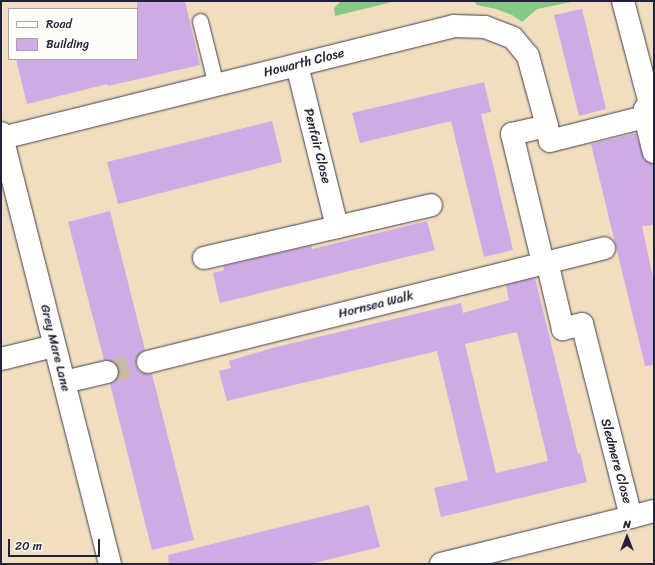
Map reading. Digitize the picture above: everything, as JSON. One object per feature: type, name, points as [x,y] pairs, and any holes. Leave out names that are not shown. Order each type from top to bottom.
[{"type":"street","points":[[623,1],[650,111],[654,152]]},
{"type":"street","name":"Howarth Close","points":[[2,135],[216,85],[453,26],[485,27],[513,38],[528,56],[550,140],[650,111]]},
{"type":"street","name":"Penfair Close","points":[[297,65],[338,227]]},
{"type":"street","name":"Sledmere Close","points":[[441,564],[630,517],[582,324],[563,329],[512,134],[547,126]]},
{"type":"street","name":"Grey Mare Lane","points":[[2,135],[110,564]]},
{"type":"street","points":[[204,258],[431,205]]},
{"type":"street","name":"Hornsea Walk","points":[[148,362],[604,248]]},
{"type":"street","points":[[1,359],[54,346]]},
{"type":"street","points":[[64,382],[107,372]]},
{"type":"street","points":[[630,517],[654,511]]},
{"type":"lane","points":[[200,20],[216,85]]},
{"type":"green space","points":[[341,1],[396,1],[335,16],[334,8]]},
{"type":"green space","points":[[474,1],[576,1],[537,9],[522,22],[512,15],[496,9],[477,5]]},
{"type":"building","points":[[137,1],[185,1],[200,65],[108,86],[107,84],[27,104],[16,60],[138,60]]},
{"type":"building","points":[[582,9],[606,109],[579,116],[554,15]]},
{"type":"building","points":[[484,82],[491,112],[481,114],[513,250],[484,257],[451,121],[360,143],[352,113]]},
{"type":"building","points":[[272,121],[282,162],[118,204],[107,162]]},
{"type":"building","points":[[636,133],[645,160],[654,164],[654,225],[642,226],[654,282],[654,365],[645,366],[591,144]]},
{"type":"building","points":[[110,211],[145,350],[136,358],[136,365],[139,371],[144,374],[152,374],[194,540],[152,550],[110,384],[119,376],[119,369],[116,363],[111,360],[104,360],[68,222]]},
{"type":"building","points":[[427,221],[435,250],[220,303],[213,273],[224,270],[223,266],[311,246],[312,249]]},
{"type":"building","points":[[535,278],[578,454],[580,453],[587,482],[441,517],[434,488],[468,480],[437,351],[227,401],[219,371],[231,368],[229,361],[272,348],[461,303],[463,313],[509,300],[506,285]],"holes":[[[517,332],[548,461],[496,473],[465,344]]]},
{"type":"building","points":[[369,505],[380,547],[310,564],[169,564],[168,555]]},
{"type":"tunnel","points":[[107,372],[148,362]]}]
